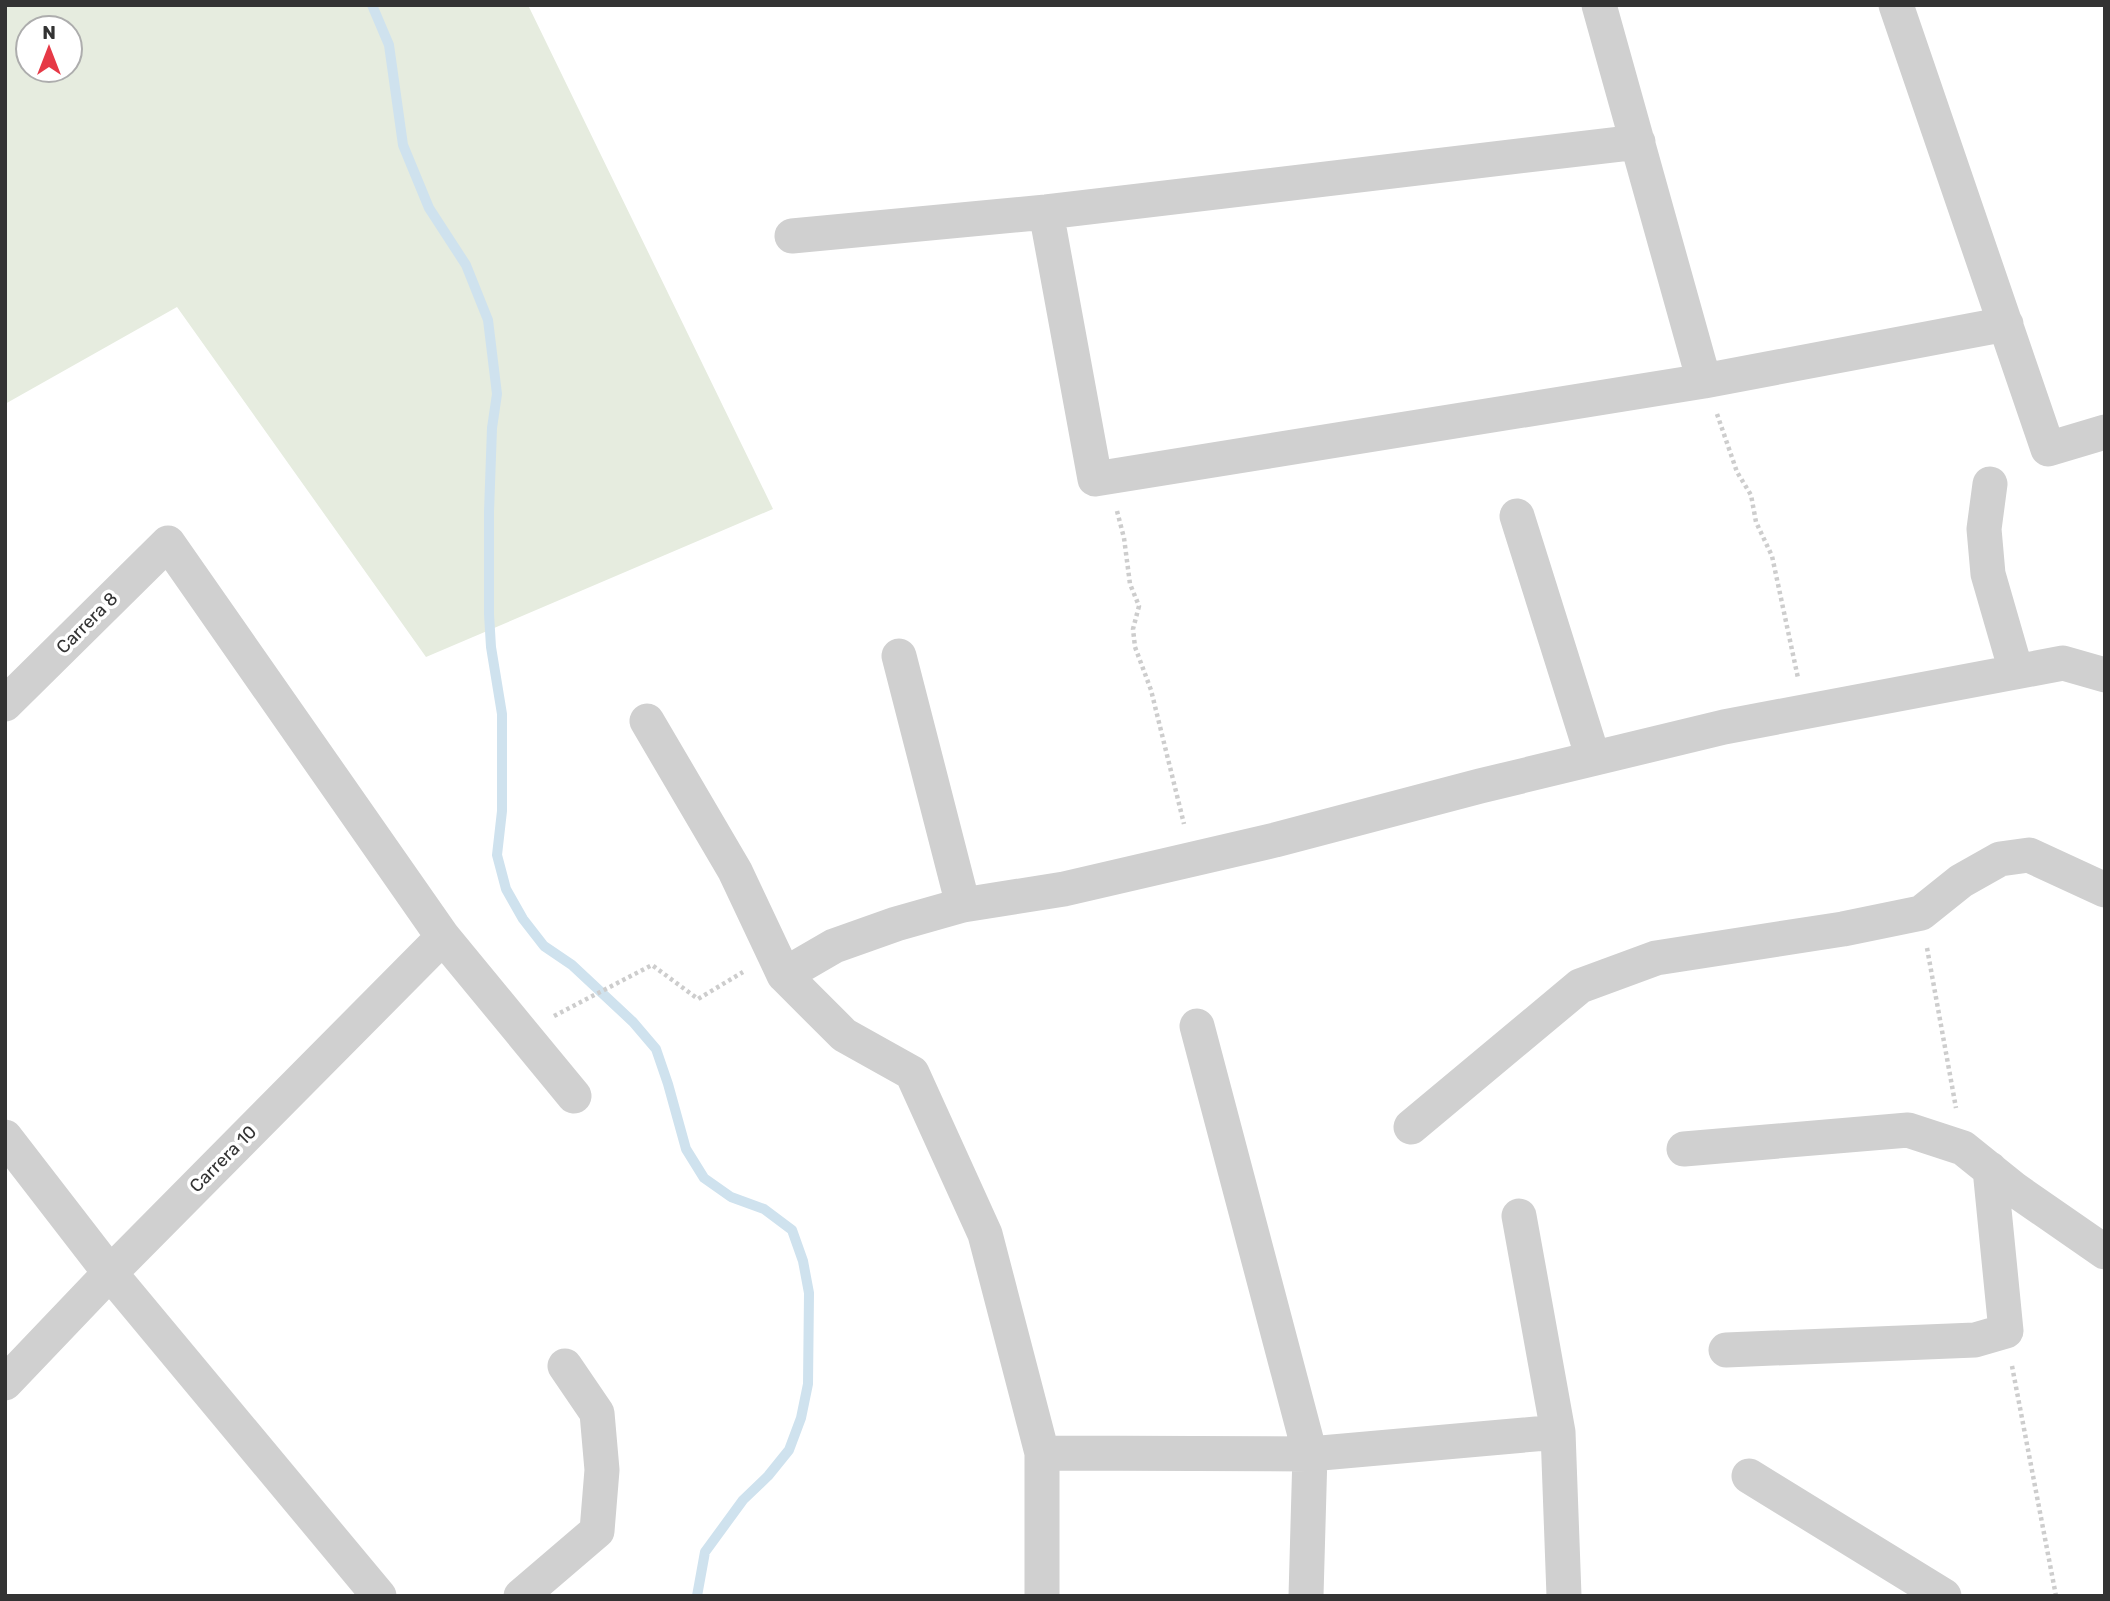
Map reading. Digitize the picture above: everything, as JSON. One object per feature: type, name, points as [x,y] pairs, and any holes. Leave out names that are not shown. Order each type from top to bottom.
[{"type":"street","points":[[1599,5],[1704,381]]},
{"type":"street","points":[[1896,5],[2048,449],[2105,432]]},
{"type":"street","points":[[792,236],[1046,212],[1638,142]]},
{"type":"street","points":[[1046,212],[1095,479],[1704,381],[2006,324]]},
{"type":"street","points":[[1990,484],[1984,530],[1988,574],[2016,671]]},
{"type":"street","points":[[1517,516],[1593,758]]},
{"type":"street","name":"Carrera 8","points":[[5,704],[168,543],[443,937]]},
{"type":"street","points":[[899,656],[963,905]]},
{"type":"street","points":[[779,964],[896,924],[963,905],[1064,889],[1724,727],[2063,663],[2105,675]]},
{"type":"street","points":[[647,721],[734,872],[779,964],[844,1035],[912,1073],[985,1234],[1042,1452],[1042,1596]]},
{"type":"street","points":[[1411,1127],[1580,986],[1656,958],[1843,929],[1921,913],[1961,881],[2000,859],[2029,855],[2105,890]]},
{"type":"street","points":[[443,937],[574,1096]]},
{"type":"street","name":"Carrera 10","points":[[5,1383],[110,1273],[443,937]]},
{"type":"street","points":[[1197,1026],[1310,1454],[1306,1596]]},
{"type":"street","points":[[1684,1149],[1908,1130],[1977,1159],[2014,1189],[2105,1252]]},
{"type":"street","points":[[5,1137],[110,1273],[379,1596]]},
{"type":"street","points":[[1726,1350],[1975,1340],[2006,1331],[1977,1159]]},
{"type":"street","points":[[1519,1216],[1558,1432],[1564,1596]]},
{"type":"street","points":[[521,1596],[597,1531],[602,1471],[597,1413],[565,1366]]},
{"type":"street","points":[[1042,1452],[1310,1454],[1558,1432]]},
{"type":"street","points":[[1749,1476],[1944,1596]]},
{"type":"path","points":[[1704,381],[1737,472],[1751,495],[1756,522],[1772,556],[1791,645]]},
{"type":"path","points":[[1095,479],[1110,495],[1120,517],[1130,584],[1139,606],[1133,629],[1135,647],[1151,690],[1192,859]]},
{"type":"path","points":[[1921,913],[1977,1159]]},
{"type":"path","points":[[575,1005],[652,965],[698,999],[779,964]]},
{"type":"path","points":[[2006,1331],[2056,1596]]},
{"type":"shaded area","points":[[5,5],[528,5],[773,509],[426,657],[177,307],[5,404]]},
{"type":"waterway","points":[[372,5],[389,45],[403,145],[429,208],[466,265],[488,320],[497,394],[492,428],[489,614],[491,647],[502,714],[502,811],[497,855],[506,889],[523,919],[544,946],[572,965],[633,1022],[656,1049],[686,1149],[704,1178],[731,1197],[764,1209],[792,1230],[803,1261],[809,1293],[808,1384],[801,1418],[789,1450],[768,1476],[743,1500],[705,1552],[697,1596]]}]
